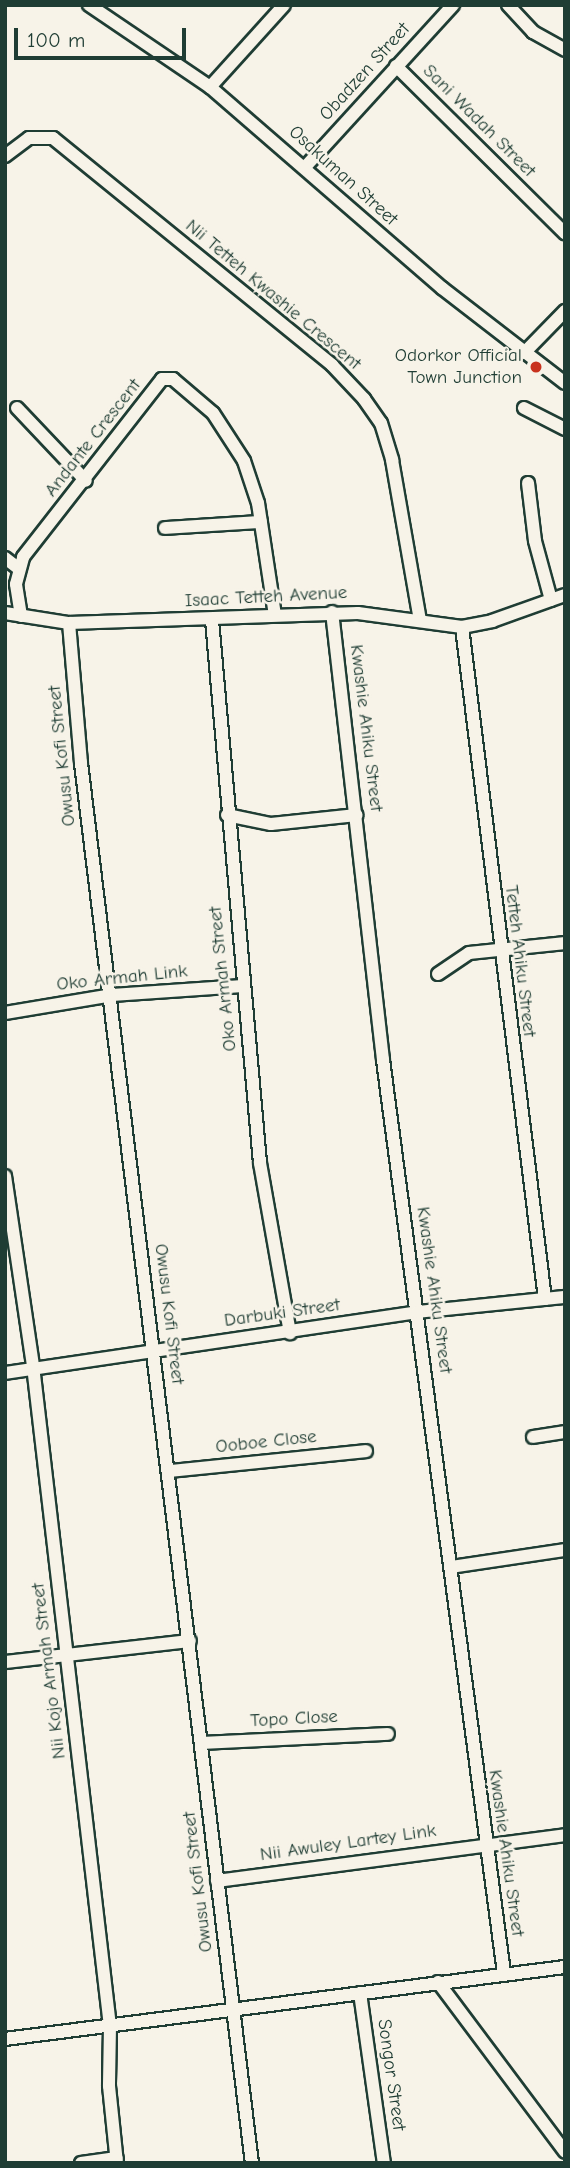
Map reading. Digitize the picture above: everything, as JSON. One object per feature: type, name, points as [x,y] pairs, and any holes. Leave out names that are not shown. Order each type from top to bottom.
[{"type":"street","name":"Osakuman Street","points":[[89,5],[210,87],[306,166],[409,260],[565,383]]},
{"type":"street","points":[[210,87],[284,5]]},
{"type":"street","name":"Obadzen Street","points":[[306,166],[453,5]]},
{"type":"street","points":[[508,5],[533,32],[565,50]]},
{"type":"street","name":"Sani Wadah Street","points":[[396,66],[565,233]]},
{"type":"street","name":"Nii Tetteh Kwashie Crescent","points":[[5,156],[30,138],[53,138],[332,365],[364,399],[381,423],[392,460],[420,620]]},
{"type":"street","points":[[524,353],[565,311]]},
{"type":"street","name":"Andante Crescent","points":[[18,568],[162,379],[173,379],[213,414],[244,461],[261,522],[275,615]]},
{"type":"street","points":[[17,408],[86,481]]},
{"type":"street","points":[[524,408],[565,429]]},
{"type":"street","points":[[528,483],[535,541],[551,600]]},
{"type":"street","points":[[165,528],[261,522]]},
{"type":"street","points":[[5,558],[18,568],[16,597],[21,616]]},
{"type":"street","name":"Isaac Tetteh Avenue","points":[[5,613],[69,623],[212,620],[332,612],[420,620],[462,627],[565,595]]},
{"type":"street","name":"Kwashie Ahiku Street","points":[[332,612],[358,815],[383,1060],[451,1567],[484,1844],[504,1973]]},
{"type":"street","name":"Oko Armah Street","points":[[212,620],[227,815],[260,1163],[290,1333]]},
{"type":"street","name":"Owusu Kofi Street","points":[[69,623],[81,764],[112,995],[252,2163]]},
{"type":"street","name":"Tetteh Ahiku Street","points":[[462,627],[499,951],[545,1300]]},
{"type":"street","points":[[227,815],[271,824],[358,815]]},
{"type":"street","points":[[438,974],[469,953],[565,943]]},
{"type":"street","name":"Oko Armah Link","points":[[5,1013],[112,995],[243,986]]},
{"type":"street","name":"Nii Kojo Armah Street","points":[[5,1176],[33,1366],[110,2026],[109,2086],[117,2161]]},
{"type":"street","name":"Darbuki Street","points":[[5,1373],[33,1366],[290,1333],[417,1312],[565,1297]]},
{"type":"street","points":[[533,1437],[565,1432]]},
{"type":"street","name":"Ooboe Close","points":[[170,1471],[366,1451]]},
{"type":"street","points":[[451,1567],[565,1550]]},
{"type":"street","points":[[5,1662],[190,1641]]},
{"type":"street","name":"Topo Close","points":[[202,1743],[388,1734]]},
{"type":"street","name":"Nii Awuley Lartey Link","points":[[217,1881],[565,1835]]},
{"type":"street","points":[[5,2039],[565,1967]]},
{"type":"street","points":[[438,1982],[565,2152]]},
{"type":"street","name":"Songor Street","points":[[360,1993],[384,2163]]},
{"type":"street","points":[[81,2163],[117,2161]]},
{"type":"place","name":"Odorkor Official Town Junction","points":[[536,367]]}]
